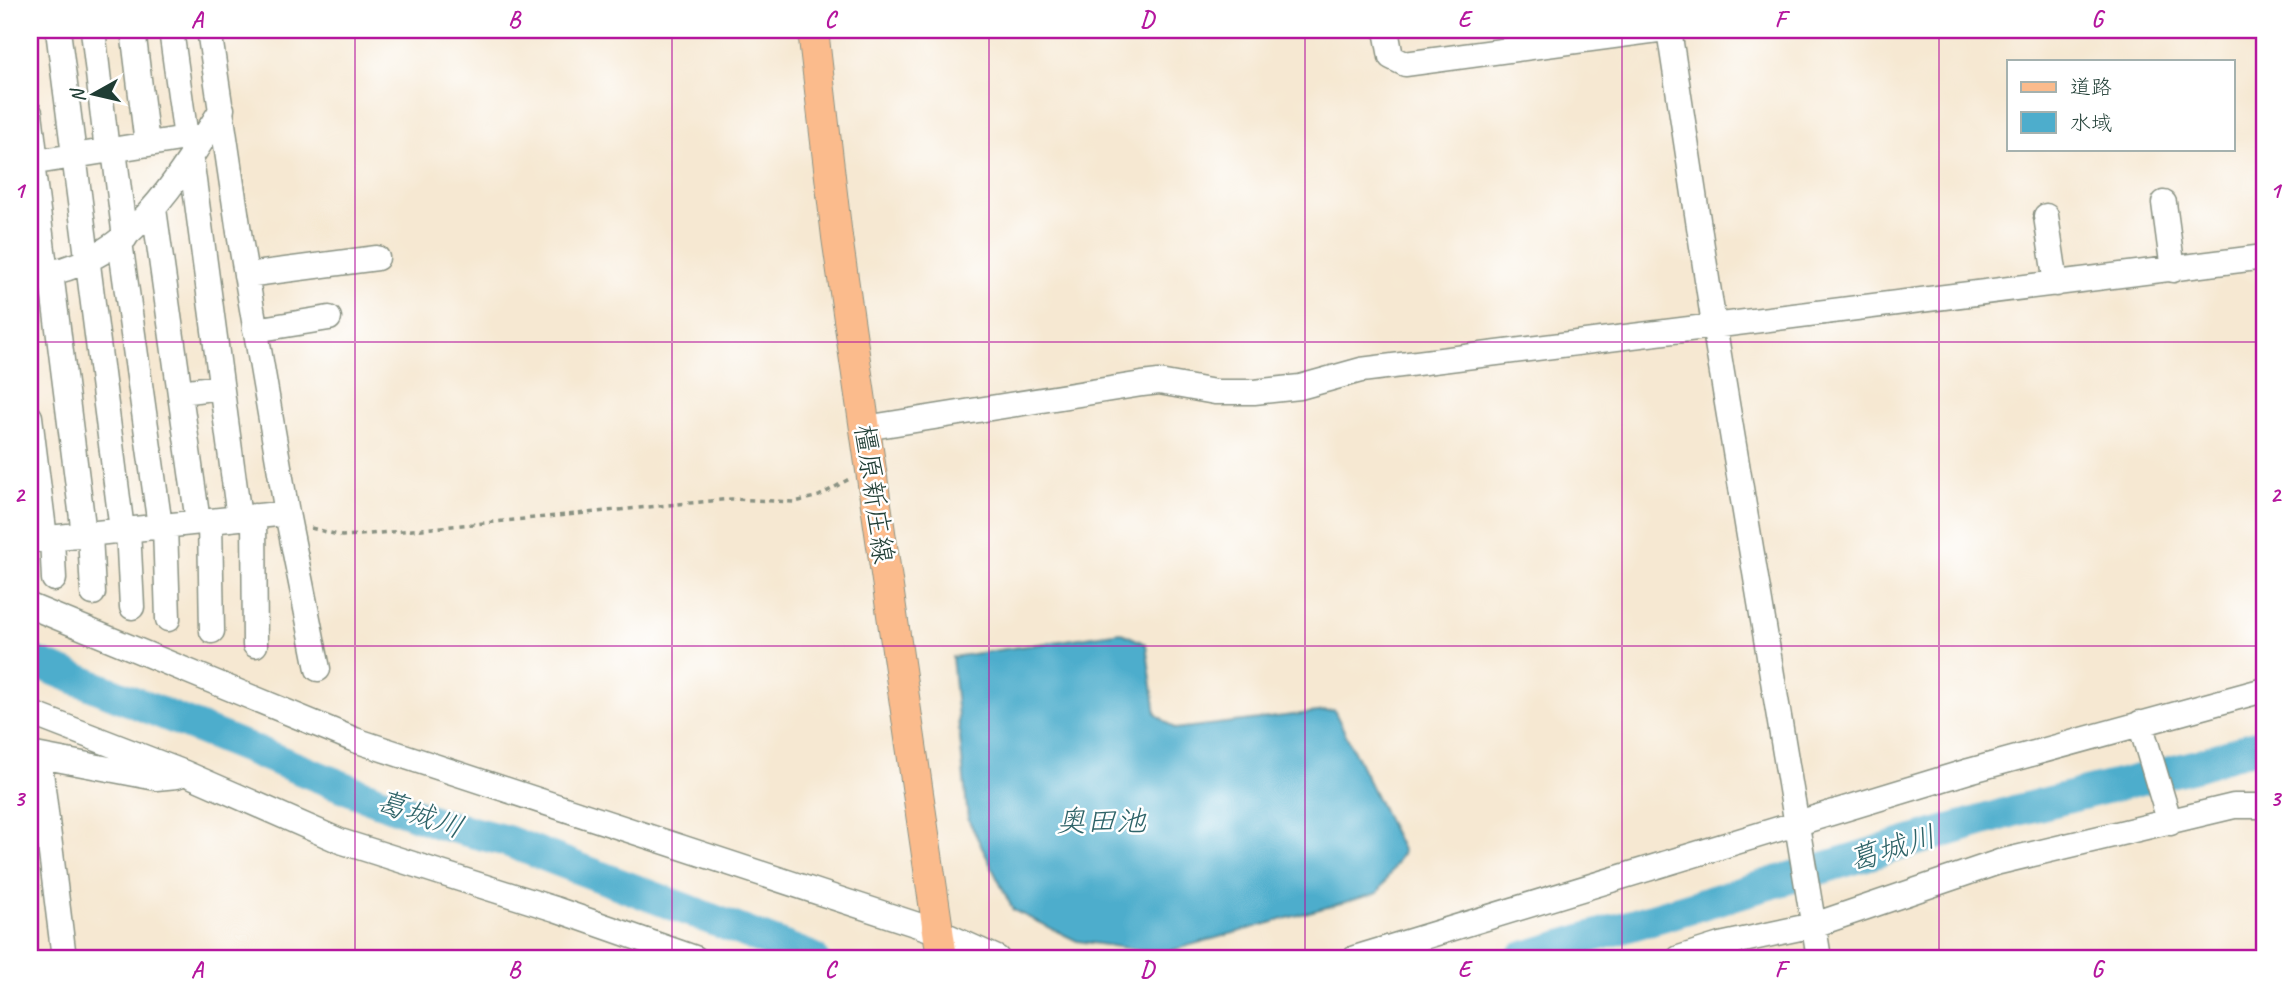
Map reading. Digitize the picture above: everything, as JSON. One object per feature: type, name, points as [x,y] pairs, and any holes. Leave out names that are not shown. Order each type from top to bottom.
[{"type":"main road","name":"橿原新庄線","points":[[813,30],[837,237],[941,949]]},
{"type":"street","points":[[58,30],[86,262],[125,530],[132,607]]},
{"type":"street","points":[[93,30],[111,150],[138,373],[162,526],[168,619]]},
{"type":"street","points":[[133,30],[147,144]]},
{"type":"street","points":[[171,30],[194,144],[222,387],[246,517],[254,645]]},
{"type":"street","points":[[209,30],[246,275],[288,517],[318,669]]},
{"type":"street","points":[[1386,30],[1391,57],[1405,64],[1658,30]]},
{"type":"street","points":[[1669,30],[1714,325],[1819,958]]},
{"type":"street","points":[[42,275],[86,262],[122,240],[154,209],[194,144],[222,109]]},
{"type":"street","points":[[30,113],[42,275],[87,534],[93,593]]},
{"type":"street","points":[[32,163],[147,144],[194,144]]},
{"type":"street","points":[[2164,203],[2173,270]]},
{"type":"street","points":[[154,209],[180,392],[204,522],[212,631]]},
{"type":"street","points":[[2046,216],[2056,284]]},
{"type":"street","points":[[865,428],[1159,382],[1215,392],[1289,388],[1361,370],[2264,257]]},
{"type":"street","points":[[246,275],[377,258]]},
{"type":"street","points":[[256,330],[329,318]]},
{"type":"street","points":[[102,377],[138,373]]},
{"type":"street","points":[[180,392],[222,387]]},
{"type":"street","points":[[30,417],[38,537],[54,579]]},
{"type":"street","points":[[38,537],[246,517],[288,517]]},
{"type":"street","points":[[30,606],[355,740],[941,949],[997,958]]},
{"type":"street","points":[[1356,958],[1797,827],[2142,730],[2264,690]]},
{"type":"street","points":[[30,713],[185,774],[340,841],[542,905],[695,958]]},
{"type":"street","points":[[2142,730],[2167,816]]},
{"type":"street","points":[[64,958],[34,755],[156,778],[185,774]]},
{"type":"street","points":[[1679,958],[1999,862],[2167,816],[2234,806],[2264,806]]},
{"type":"path","points":[[288,517],[342,536],[360,536],[732,499],[795,502],[818,496],[871,467]]},
{"type":"water","name":"奥田池","points":[[1120,632],[1146,644],[1156,714],[1175,729],[1334,710],[1403,852],[1378,893],[1162,953],[1077,941],[1013,910],[968,819],[952,657]]},
{"type":"waterway","name":"葛城川","points":[[30,660],[366,796],[444,825],[507,841],[813,958]]},
{"type":"waterway","name":"葛城川","points":[[1521,958],[2014,811],[2198,765],[2264,743]]}]
